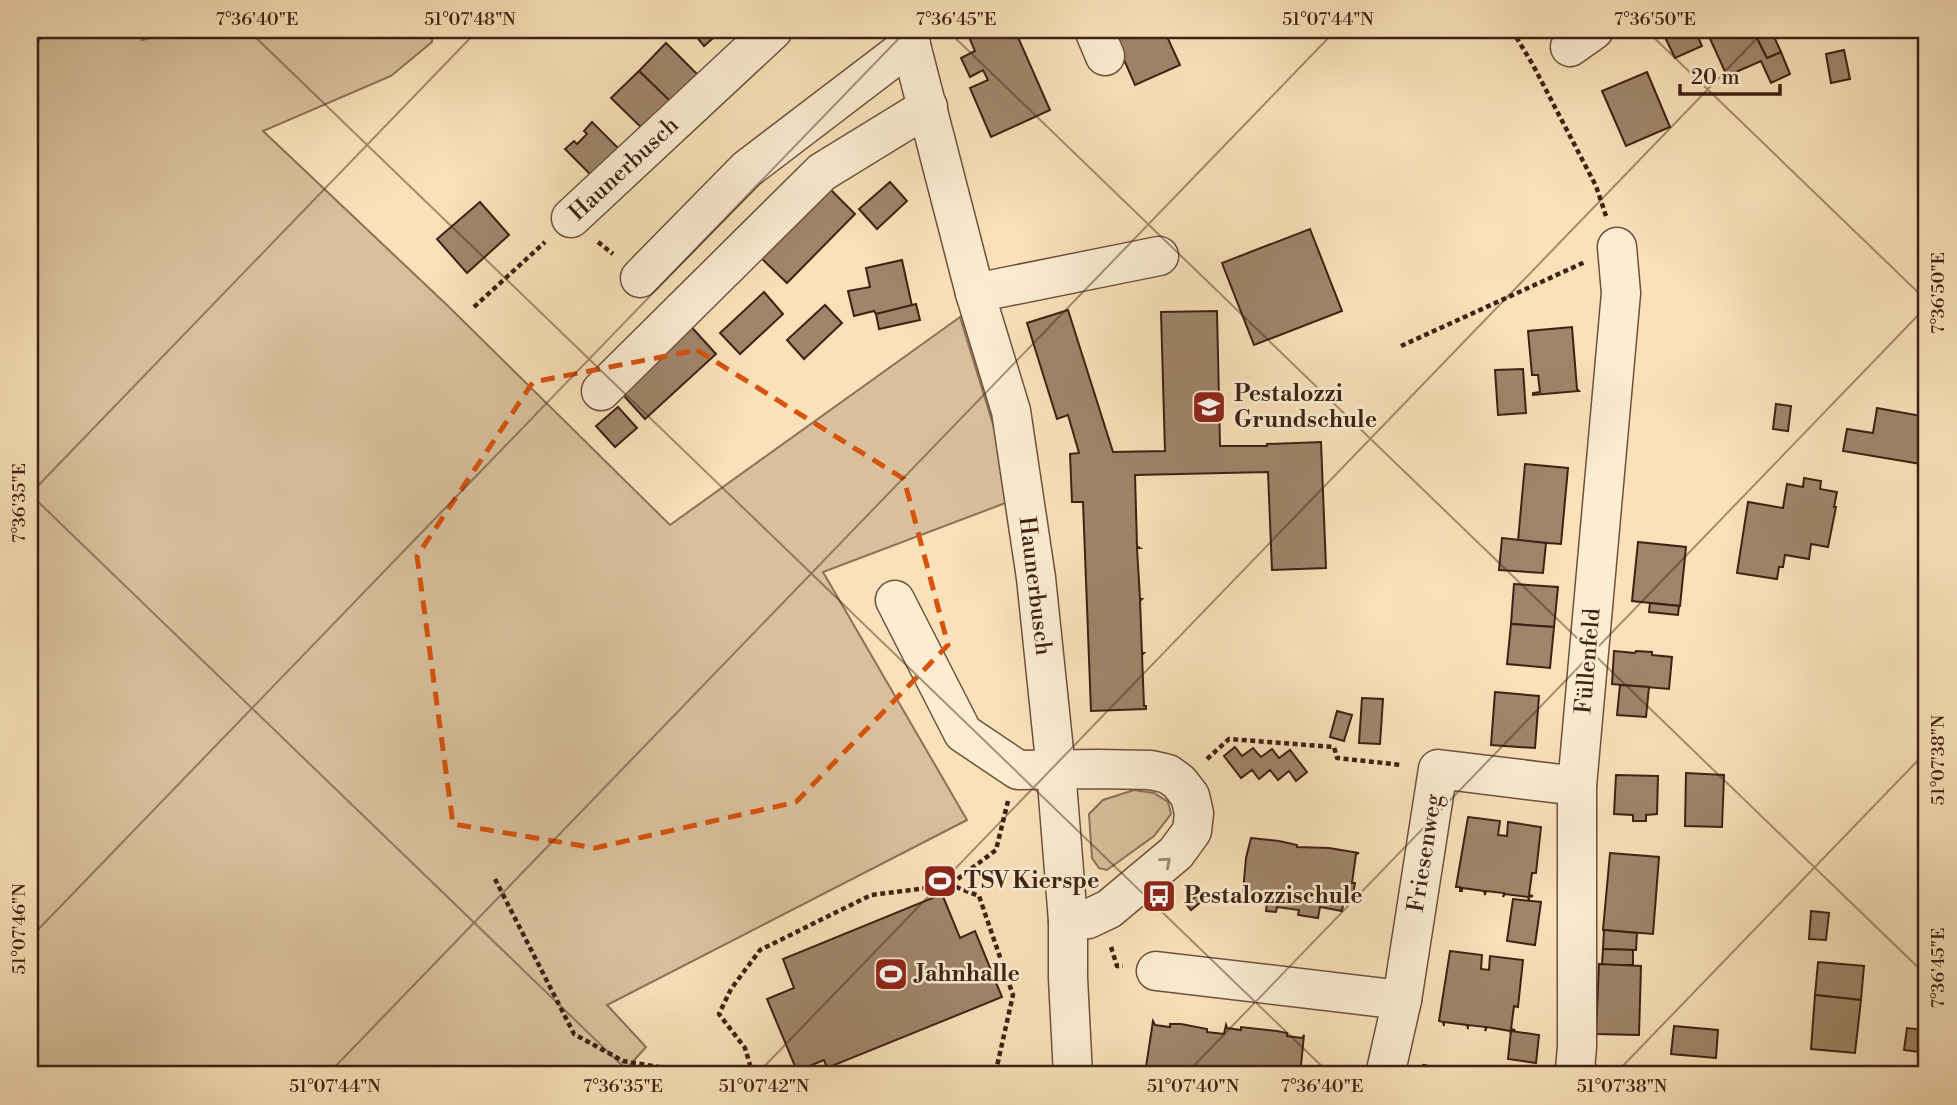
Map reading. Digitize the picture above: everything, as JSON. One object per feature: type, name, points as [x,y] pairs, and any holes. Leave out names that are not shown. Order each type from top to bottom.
[{"type":"street","name":"Haunerbusch","points":[[571,218],[773,30]]},
{"type":"street","name":"Haunerbusch","points":[[909,37],[975,293],[1011,411],[1036,578],[1056,770],[1068,921],[1073,1075]]},
{"type":"street","points":[[640,278],[747,169],[909,37]]},
{"type":"street","points":[[601,391],[822,172],[928,107]]},
{"type":"street","name":"Füllenfeld","points":[[1579,1075],[1576,1069],[1577,786],[1622,293],[1616,247]]},
{"type":"street","points":[[975,293],[1159,256]]},
{"type":"street","points":[[895,600],[963,733],[1018,771],[1151,770],[1168,774],[1179,782],[1190,796],[1195,813],[1192,831],[1176,853],[1109,909],[1088,919],[1068,921]]},
{"type":"street","name":"Friesenweg","points":[[1387,1068],[1402,1000],[1438,769],[1577,786]]},
{"type":"street","points":[[1156,971],[1402,1000]]},
{"type":"path","points":[[1401,346],[1616,247],[1596,186],[1512,30]]},
{"type":"path","points":[[571,218],[640,278]]},
{"type":"path","name":"Haunerbusch","points":[[474,307],[571,218]]},
{"type":"path","points":[[1179,782],[1229,739],[1334,747],[1337,758],[1438,769]]},
{"type":"path","points":[[951,885],[996,850],[1003,818]]},
{"type":"path","points":[[495,879],[574,1034],[623,1061],[706,1075]]},
{"type":"path","points":[[752,1075],[745,1048],[719,1014],[731,989],[760,950],[872,895],[951,885],[979,896],[1013,995],[995,1075]]},
{"type":"path","points":[[1387,1068],[1487,1075]]},
{"type":"highlighted area","points":[[697,350],[904,479],[948,645],[796,802],[595,848],[453,824],[417,556],[533,382]]},
{"type":"shaded area","points":[[30,30],[141,30],[142,40],[187,30],[432,30],[432,42],[391,76],[263,131],[448,306],[670,525],[960,317],[1016,499],[823,572],[967,820],[607,1005],[646,1047],[621,1075],[30,1075]]},
{"type":"shaded area","points":[[1134,790],[1154,793],[1168,802],[1171,814],[1154,836],[1107,870],[1099,868],[1092,858],[1089,814],[1103,800]]},
{"type":"building","points":[[691,30],[716,30],[719,33],[704,46]]},
{"type":"building","points":[[966,30],[1024,30],[1025,32],[1017,35],[1050,110],[991,137],[970,88],[988,80],[983,70],[970,77],[961,58],[975,51]]},
{"type":"building","points":[[1111,30],[1164,30],[1180,65],[1135,85]]},
{"type":"building","points":[[1695,30],[1702,46],[1675,58],[1662,31]]},
{"type":"building","points":[[1706,30],[1753,30],[1767,58],[1781,52],[1790,74],[1771,83],[1761,61],[1727,76]]},
{"type":"building","points":[[1753,30],[1771,30],[1781,52],[1767,58]]},
{"type":"building","points":[[666,43],[699,76],[672,103],[639,71]]},
{"type":"building","points":[[1844,50],[1850,79],[1831,83],[1826,54]]},
{"type":"building","points":[[639,71],[673,104],[646,132],[611,98]]},
{"type":"building","points":[[1647,72],[1670,127],[1626,146],[1602,91]]},
{"type":"building","points":[[592,122],[624,154],[597,181],[565,149],[574,141],[577,144],[587,134],[584,131]]},
{"type":"building","points":[[890,182],[907,201],[877,229],[859,209]]},
{"type":"building","points":[[824,183],[855,214],[787,283],[755,252]]},
{"type":"building","points":[[480,202],[509,235],[467,273],[437,239]]},
{"type":"building","points":[[1310,229],[1342,311],[1254,345],[1222,263]]},
{"type":"building","points":[[902,260],[912,306],[854,316],[848,291],[870,287],[866,268]]},
{"type":"building","points":[[764,292],[783,314],[740,354],[720,333]]},
{"type":"building","points":[[916,304],[920,320],[879,329],[876,314]]},
{"type":"building","points":[[825,305],[842,323],[804,359],[787,340]]},
{"type":"building","points":[[1068,310],[1113,452],[1165,451],[1161,312],[1217,311],[1220,446],[1321,442],[1326,568],[1272,570],[1268,472],[1135,475],[1146,709],[1091,711],[1083,502],[1072,502],[1070,454],[1079,453],[1068,415],[1057,419],[1027,323]]},
{"type":"building","points":[[686,321],[716,354],[645,419],[615,386]]},
{"type":"building","points":[[1572,327],[1579,391],[1533,395],[1540,392],[1538,375],[1532,375],[1528,331]]},
{"type":"building","points":[[1523,369],[1526,413],[1498,415],[1495,370]]},
{"type":"building","points":[[1776,404],[1791,406],[1788,431],[1773,429]]},
{"type":"building","points":[[618,407],[637,428],[615,447],[596,426]]},
{"type":"building","points":[[1877,408],[1927,417],[1927,465],[1843,451],[1847,429],[1873,433]]},
{"type":"building","points":[[1525,464],[1568,468],[1561,544],[1518,541]]},
{"type":"building","points":[[1804,478],[1821,481],[1820,489],[1837,492],[1828,547],[1811,544],[1809,559],[1785,555],[1777,579],[1737,573],[1748,502],[1783,508],[1787,484],[1803,487]]},
{"type":"building","points":[[1502,538],[1546,543],[1543,573],[1499,570]]},
{"type":"building","points":[[1638,542],[1686,547],[1680,606],[1632,601]]},
{"type":"building","points":[[1514,584],[1558,587],[1554,627],[1511,624]]},
{"type":"building","points":[[1650,603],[1679,606],[1678,615],[1649,612]]},
{"type":"building","points":[[1511,624],[1554,627],[1550,668],[1507,664]]},
{"type":"building","points":[[1614,651],[1652,652],[1652,655],[1672,657],[1669,689],[1612,684]]},
{"type":"building","points":[[1620,685],[1649,687],[1646,717],[1617,715]]},
{"type":"building","points":[[1495,692],[1539,696],[1535,748],[1491,745]]},
{"type":"building","points":[[1362,698],[1383,699],[1380,744],[1359,743]]},
{"type":"building","points":[[1337,711],[1352,715],[1344,741],[1330,737]]},
{"type":"building","points":[[1235,747],[1242,756],[1253,748],[1261,757],[1272,749],[1279,758],[1290,750],[1307,772],[1296,781],[1289,771],[1278,780],[1270,770],[1259,779],[1252,770],[1241,778],[1224,756]]},
{"type":"building","points":[[1686,773],[1724,775],[1722,827],[1685,826]]},
{"type":"building","points":[[1616,775],[1658,776],[1657,814],[1646,815],[1646,821],[1633,821],[1633,815],[1614,814]]},
{"type":"building","points":[[1468,817],[1500,821],[1498,835],[1507,836],[1508,822],[1541,827],[1536,873],[1532,873],[1529,895],[1533,896],[1529,897],[1529,901],[1528,897],[1505,894],[1503,897],[1504,893],[1486,891],[1485,895],[1484,891],[1462,888],[1460,891],[1460,887],[1456,887]]},
{"type":"building","points":[[1251,838],[1279,841],[1297,847],[1359,853],[1356,854],[1352,900],[1344,899],[1342,911],[1320,907],[1318,918],[1298,915],[1299,910],[1277,907],[1276,912],[1266,911],[1267,902],[1244,899],[1242,903],[1246,858]]},
{"type":"building","points":[[1610,853],[1659,857],[1653,934],[1603,930]]},
{"type":"building","points":[[1202,891],[1207,897],[1191,910],[1186,904]]},
{"type":"building","name":"Jahnhalle","points":[[942,894],[960,938],[975,931],[1002,997],[827,1068],[824,1060],[797,1071],[767,999],[794,988],[783,959]]},
{"type":"building","points":[[1513,899],[1541,902],[1535,945],[1507,941]]},
{"type":"building","points":[[1811,911],[1829,913],[1826,940],[1809,939]]},
{"type":"building","points":[[1604,930],[1637,933],[1636,950],[1603,949]]},
{"type":"building","points":[[1927,943],[1927,988],[1921,987]]},
{"type":"building","points":[[1603,949],[1633,950],[1633,965],[1602,965]]},
{"type":"building","points":[[1450,951],[1482,955],[1481,969],[1489,970],[1490,956],[1523,960],[1518,1007],[1514,1006],[1511,1029],[1515,1030],[1511,1031],[1511,1034],[1510,1031],[1487,1027],[1485,1031],[1486,1027],[1468,1025],[1468,1029],[1467,1025],[1444,1022],[1444,1026],[1443,1022],[1439,1021]]},
{"type":"building","points":[[1818,962],[1864,966],[1861,1000],[1815,995]]},
{"type":"building","points":[[1599,964],[1641,966],[1639,1035],[1596,1034]]},
{"type":"building","points":[[1921,987],[1927,988],[1927,1053],[1904,1050],[1907,1028],[1924,1030],[1926,1013],[1919,1012]]},
{"type":"building","points":[[1815,995],[1861,1000],[1855,1053],[1811,1049]]},
{"type":"building","points":[[1153,1021],[1155,1025],[1170,1027],[1170,1024],[1181,1024],[1224,1034],[1226,1025],[1227,1028],[1277,1031],[1287,1033],[1287,1036],[1302,1038],[1304,1035],[1300,1075],[1141,1075],[1142,1066],[1146,1067]]},
{"type":"building","points":[[1674,1026],[1718,1030],[1716,1058],[1671,1054]]},
{"type":"building","points":[[1511,1031],[1539,1035],[1536,1063],[1508,1059]]},
{"type":"place","name":"Pestalozzi Grundschule","points":[[1209,407]]},
{"type":"place","name":"TSV Kierspe","points":[[940,881]]},
{"type":"place","name":"Pestalozzischule","points":[[1159,896]]},
{"type":"place","name":"Jahnhalle","points":[[891,974]]}]
